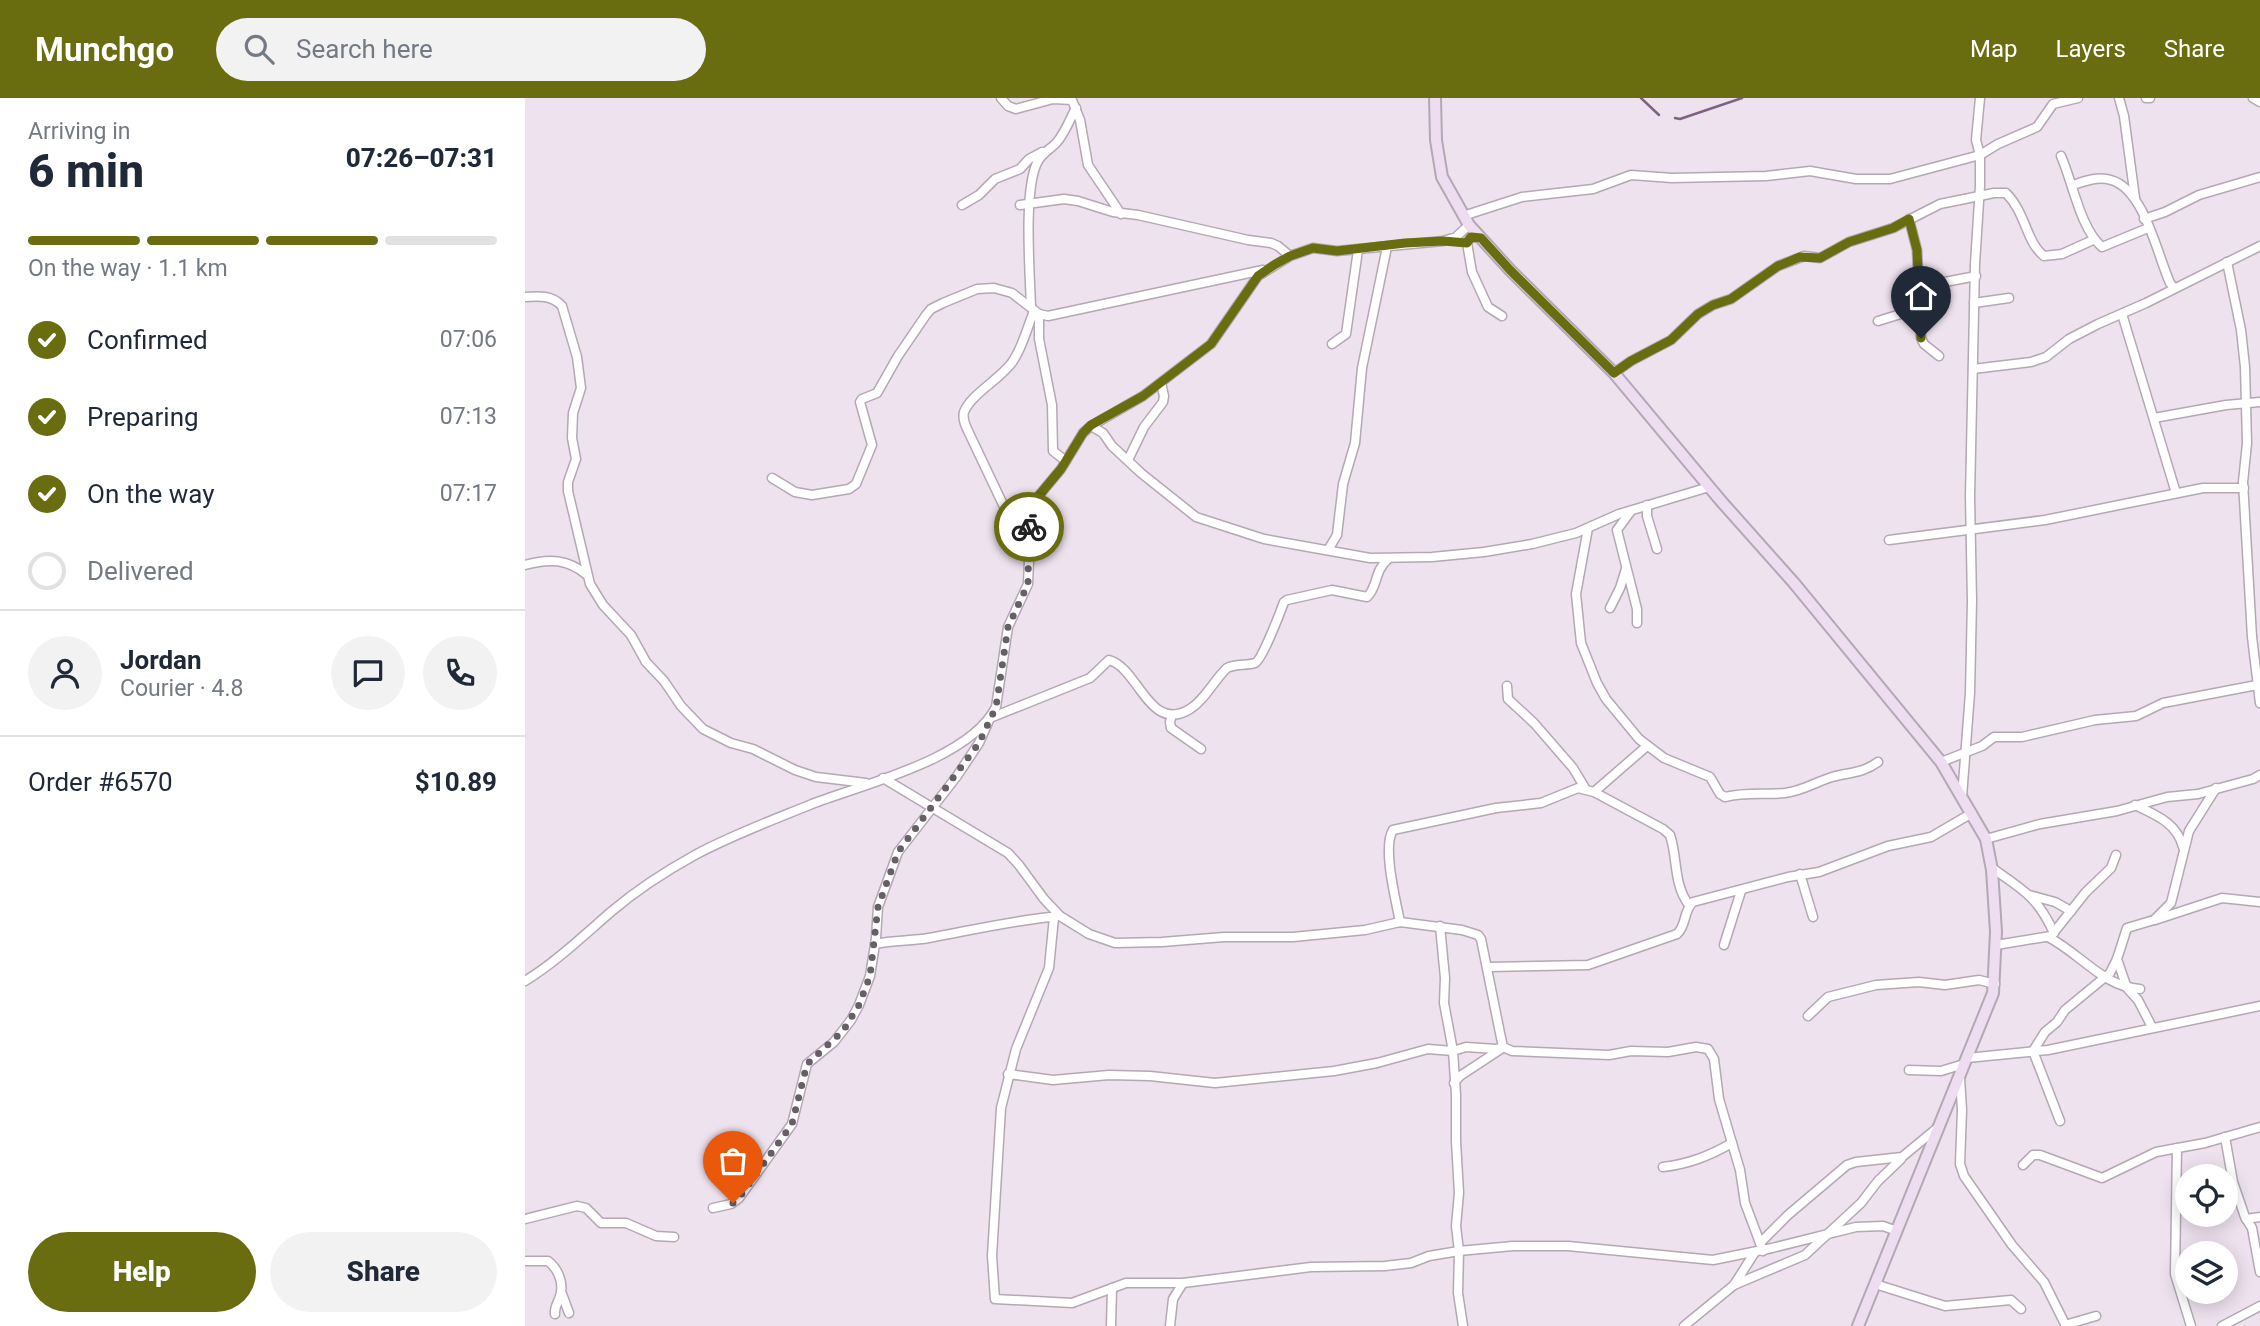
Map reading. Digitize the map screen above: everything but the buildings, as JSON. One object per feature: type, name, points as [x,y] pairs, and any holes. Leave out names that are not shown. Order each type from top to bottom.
[{"type":"street","points":[[1001,98],[1008,106],[1016,109],[1053,99],[1074,102]]},
{"type":"street","points":[[1435,98],[1436,140],[1442,177],[1466,221],[1510,270],[1614,373],[1794,583],[1941,762],[1986,839],[1992,868],[1995,984],[1986,1014],[1858,1326]]},
{"type":"street","points":[[1962,797],[1971,693],[1969,496],[1980,155],[1976,140],[1980,98]]},
{"type":"street","points":[[1443,241],[1456,237],[1466,221],[1522,197],[1593,189],[1632,175],[1672,178],[1766,176],[1810,171],[1856,179],[1883,180],[1980,155],[2037,127],[2053,104],[2078,98]]},
{"type":"street","points":[[2119,98],[2135,198],[2174,288]]},
{"type":"street","points":[[2253,98],[2260,102]]},
{"type":"street","points":[[1066,461],[1053,452],[1052,405],[1035,311],[1025,204],[1034,170],[1042,154],[1057,142],[1074,102]]},
{"type":"street","points":[[1074,102],[1088,165],[1121,214]]},
{"type":"street","points":[[962,205],[979,195],[995,179],[1020,169],[1029,159],[1048,149]]},
{"type":"street","points":[[2061,156],[2093,240],[2105,247],[2148,228]]},
{"type":"street","points":[[2144,219],[2199,195],[2260,177]]},
{"type":"street","points":[[2073,185],[2092,179],[2112,180],[2127,189],[2135,198]]},
{"type":"street","points":[[1614,373],[1671,340],[1698,314],[1731,299],[1778,266],[1800,257],[1820,258],[1849,242],[1893,228],[1951,201],[1994,192],[2006,193],[2017,206],[2035,246],[2044,257],[2061,254],[2093,240]]},
{"type":"street","points":[[1025,204],[1069,200],[1121,214],[1138,215],[1271,243],[1290,256]]},
{"type":"street","points":[[1909,219],[1917,250],[1922,341],[1939,355]]},
{"type":"street","points":[[1481,238],[1471,237],[1467,243],[1472,272],[1488,307],[1502,316]]},
{"type":"street","points":[[713,1208],[731,1204],[739,1198],[788,1131],[798,1107],[807,1064],[843,1031],[859,1005],[870,976],[878,907],[898,852],[979,743],[990,718],[1000,691],[1002,658],[1008,627],[1028,584],[1029,523],[1036,499],[1066,461],[1078,440],[1091,425],[1143,396],[1211,344],[1258,276],[1290,256],[1313,248],[1337,251],[1405,243],[1467,243]]},
{"type":"street","points":[[1973,369],[2041,359],[2069,339],[2260,246]]},
{"type":"street","points":[[1328,550],[1337,535],[1343,484],[1355,443],[1362,368],[1387,247]]},
{"type":"street","points":[[1332,344],[1346,334],[1357,250]]},
{"type":"street","points":[[2227,262],[2243,344],[2247,404],[2243,488],[2252,637],[2260,703]]},
{"type":"street","points":[[772,478],[795,492],[812,495],[849,489],[856,484],[872,445],[860,402],[877,393],[898,356],[931,309],[985,288],[1011,293],[1035,311],[1048,316],[1268,269]]},
{"type":"street","points":[[1919,287],[1976,276]]},
{"type":"street","points":[[525,297],[548,297],[561,305],[577,357],[581,388],[571,424],[576,459],[568,491],[595,595],[631,635],[646,662],[703,729],[816,777],[869,783]]},
{"type":"street","points":[[1974,303],[2009,298]]},
{"type":"street","points":[[1878,321],[1920,309]]},
{"type":"street","points":[[1028,558],[963,415],[986,387],[1009,367],[1019,351],[1035,311]]},
{"type":"street","points":[[2122,314],[2176,493]]},
{"type":"street","points":[[1128,460],[1144,427],[1163,402],[1161,383]]},
{"type":"street","points":[[2154,418],[2226,405],[2260,402]]},
{"type":"street","points":[[1091,425],[1103,433],[1112,446],[1141,473],[1196,517],[1264,539],[1388,559],[1485,552],[1532,544],[1709,487]]},
{"type":"street","points":[[1889,540],[2086,513],[2203,488],[2243,488]]},
{"type":"street","points":[[1647,505],[1647,516],[1657,549]]},
{"type":"street","points":[[1632,510],[1618,530],[1637,609],[1637,623]]},
{"type":"street","points":[[1588,528],[1576,594],[1581,643],[1606,699],[1632,732],[1647,746],[1664,758],[1710,777],[1720,794],[1725,797],[1751,792],[1796,791],[1831,778],[1868,769],[1878,762]]},
{"type":"street","points":[[525,981],[643,886],[697,853],[941,755],[961,743],[990,718],[1090,678],[1109,660],[1120,666],[1157,709],[1167,715],[1192,709],[1227,668],[1261,659],[1267,640],[1287,600],[1332,590],[1367,597],[1373,590],[1378,571],[1388,559]]},
{"type":"street","points":[[525,565],[551,560],[562,561],[579,568],[588,576]]},
{"type":"street","points":[[1610,608],[1626,568]]},
{"type":"street","points":[[1941,762],[2001,736],[2022,737],[2095,720],[2136,716],[2163,703],[2257,685]]},
{"type":"street","points":[[1507,686],[1508,699],[1534,723],[1589,790],[1671,835],[1677,881],[1681,895],[1689,905]]},
{"type":"street","points":[[1172,715],[1171,727],[1201,749]]},
{"type":"street","points":[[1400,922],[1389,841],[1393,830],[1496,808],[1541,803],[1572,790],[1589,790],[1647,746]]},
{"type":"street","points":[[1986,839],[2040,824],[2135,806],[2167,797],[2198,794],[2260,777]]},
{"type":"street","points":[[883,778],[1008,853],[1057,917],[1099,939],[1125,943],[1224,937],[1293,937],[1365,930],[1400,922],[1440,926],[1478,935],[1483,943],[1503,1047]]},
{"type":"street","points":[[2165,917],[2171,904],[2189,831],[2216,788]]},
{"type":"street","points":[[2135,806],[2157,815],[2173,827],[2180,834],[2183,850]]},
{"type":"street","points":[[1488,967],[1594,964],[1677,934],[1681,930],[1689,905],[1701,900],[1800,874],[1819,872],[1888,846],[1931,837],[1972,813]]},
{"type":"street","points":[[1996,945],[2051,935],[2111,867],[2116,855]]},
{"type":"street","points":[[1992,868],[2029,895],[2044,911],[2051,935],[2106,978],[2127,988],[2140,989]]},
{"type":"street","points":[[1800,874],[1813,917]]},
{"type":"street","points":[[1724,945],[1741,891]]},
{"type":"street","points":[[2029,895],[2055,902],[2071,911]]},
{"type":"street","points":[[2033,1051],[2045,1032],[2065,1010],[2106,978],[2117,959],[2127,928],[2222,898],[2260,902]]},
{"type":"street","points":[[2154,920],[2171,904]]},
{"type":"street","points":[[875,944],[967,931],[1012,921],[1057,917]]},
{"type":"street","points":[[1057,917],[1049,968],[1024,1023],[1000,1108],[992,1256],[995,1299],[1072,1303],[1137,1282],[1183,1283],[1311,1267],[1385,1266],[1411,1263],[1429,1256],[1459,1251],[1513,1246],[1568,1247],[1713,1260],[1870,1226],[1897,1231]]},
{"type":"street","points":[[1440,926],[1445,978],[1444,1003],[1453,1051],[1459,1193],[1456,1226],[1459,1251],[1458,1293],[1464,1326]]},
{"type":"street","points":[[2117,959],[2127,988],[2138,1000],[2152,1027]]},
{"type":"street","points":[[1808,1016],[1828,997],[1876,985],[1919,982],[1945,985],[1979,980],[1995,984]]},
{"type":"street","points":[[1909,1070],[1941,1071],[2260,1006]]},
{"type":"street","points":[[1008,1074],[1053,1080],[1109,1075],[1150,1076],[1215,1083],[1334,1071],[1429,1049],[1453,1051],[1466,1047],[1503,1047],[1521,1053],[1600,1055],[1705,1048],[1714,1059],[1719,1099],[1759,1248]]},
{"type":"street","points":[[1454,1083],[1503,1047]]},
{"type":"street","points":[[2033,1051],[2060,1121]]},
{"type":"street","points":[[1964,1066],[1960,1164],[1964,1176],[2012,1245],[2044,1282],[2065,1326],[2096,1316]]},
{"type":"street","points":[[1683,1326],[1734,1286],[1800,1259],[1861,1203],[1902,1157],[1938,1127]]},
{"type":"street","points":[[2023,1165],[2033,1155],[2040,1155],[2102,1178],[2155,1152],[2177,1149],[2260,1127]]},
{"type":"street","points":[[2224,1137],[2233,1182],[2253,1231],[2260,1272]]},
{"type":"street","points":[[1663,1167],[1710,1156],[1732,1143]]},
{"type":"street","points":[[2177,1149],[2175,1274],[2190,1326]]},
{"type":"street","points":[[1734,1286],[1759,1248],[1788,1215],[1850,1163],[1902,1157]]},
{"type":"street","points":[[525,1219],[577,1206],[586,1208],[601,1223],[626,1223],[656,1236],[674,1237]]},
{"type":"street","points":[[2246,1219],[2260,1218]]},
{"type":"street","points":[[2253,1231],[2260,1218]]},
{"type":"street","points":[[525,1261],[542,1260],[552,1264],[560,1275],[562,1294],[569,1313]]},
{"type":"street","points":[[1170,1326],[1173,1299],[1183,1283]]},
{"type":"street","points":[[1875,1283],[1945,1306],[2011,1300],[2021,1309]]},
{"type":"street","points":[[1111,1326],[1112,1288]]},
{"type":"street","points":[[555,1314],[562,1294]]},
{"type":"street","points":[[2222,1326],[2260,1306]]},
{"type":"waterway","points":[[1641,98],[1659,115]]},
{"type":"waterway","points":[[1675,118],[1680,119],[1742,98]]},
{"type":"way so far","points":[[733,1203],[792,1124],[807,1064],[834,1042],[859,1005],[870,976],[878,907],[898,852],[979,743],[996,707],[1008,627],[1028,584],[1029,527]]},
{"type":"route","points":[[1029,527],[1036,499],[1061,469],[1078,440],[1091,425],[1143,396],[1211,344],[1258,276],[1290,256],[1313,248],[1337,251],[1405,243],[1467,243],[1471,237],[1481,238],[1614,373],[1631,361],[1662,346],[1698,314],[1731,299],[1778,266],[1800,257],[1820,258],[1849,242],[1873,232],[1893,228],[1909,219],[1917,250],[1921,338]]}]
